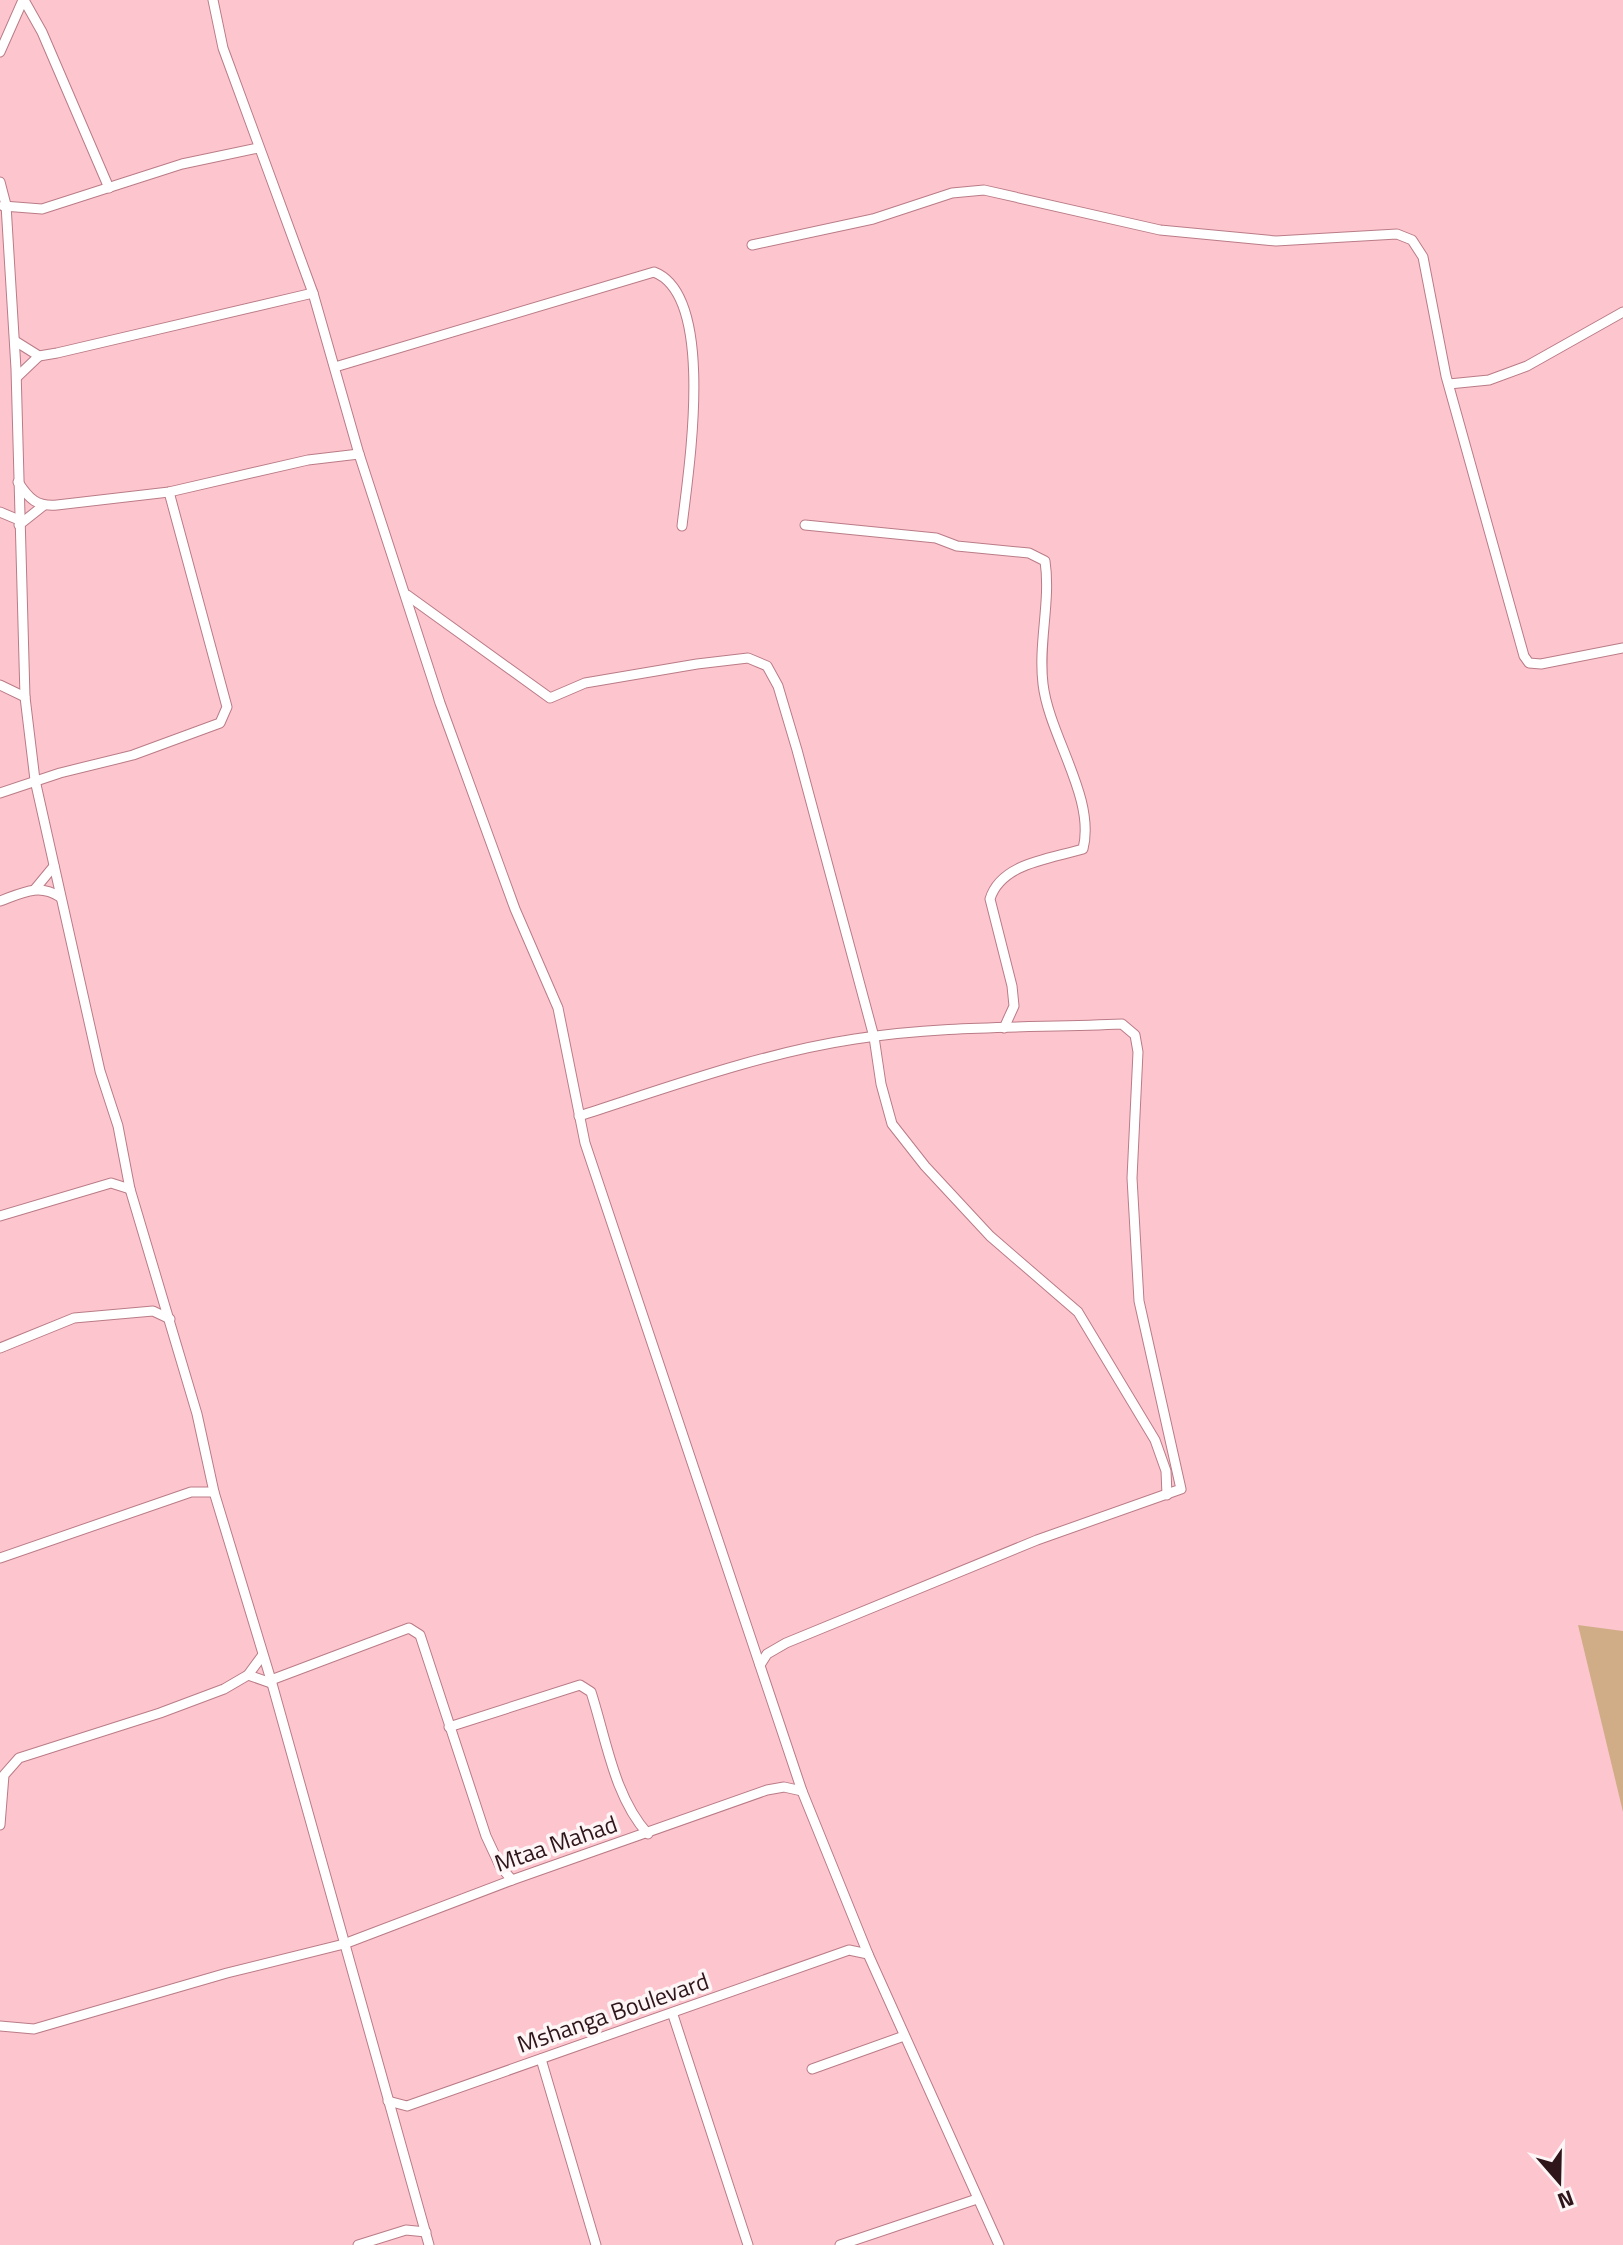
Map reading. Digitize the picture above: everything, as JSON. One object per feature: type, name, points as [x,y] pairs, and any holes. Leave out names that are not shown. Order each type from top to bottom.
[{"type":"street","points":[[0,52],[23,0]]},
{"type":"street","points":[[23,0],[42,32],[109,188]]},
{"type":"street","points":[[213,0],[223,48],[313,293],[354,438],[440,703],[515,909],[558,1008],[585,1143],[802,1791],[868,1954],[999,2245]]},
{"type":"street","points":[[3,206],[42,209],[182,164],[258,148]]},
{"type":"street","points":[[0,182],[15,341],[25,697],[35,780],[130,1189],[165,1300],[214,1492],[271,1682],[429,2245]]},
{"type":"street","points":[[752,245],[873,219],[939,196],[984,190],[1160,230],[1276,241],[1397,234],[1412,240],[1423,257],[1449,384],[1529,663],[1623,648]]},
{"type":"street","points":[[335,367],[659,273],[671,284],[682,304],[693,370],[693,423],[682,526]]},
{"type":"street","points":[[17,377],[39,356],[106,345],[313,293]]},
{"type":"street","points":[[1449,384],[1489,380],[1527,366],[1623,312]]},
{"type":"street","points":[[15,341],[39,356]]},
{"type":"street","points":[[337,457],[354,438]]},
{"type":"street","points":[[19,523],[43,506],[169,492],[308,460],[359,454]]},
{"type":"street","points":[[17,480],[28,497],[43,506]]},
{"type":"street","points":[[0,793],[35,780],[133,755],[215,727],[225,714],[227,707],[169,492]]},
{"type":"street","points":[[0,512],[19,523]]},
{"type":"street","points":[[805,525],[936,538],[957,546],[1029,553],[1045,561],[1043,683],[1059,742],[1069,764],[1086,835],[1083,849],[1010,871],[998,879],[993,888],[990,899],[1014,1006],[1030,1028]]},
{"type":"street","points":[[407,595],[550,698],[585,683],[697,664],[748,658],[767,666],[778,686],[797,750],[874,1037],[892,1124],[990,1236],[1078,1312],[1155,1440],[1166,1471],[1167,1495]]},
{"type":"street","points":[[0,685],[25,697]]},
{"type":"street","points":[[35,889],[54,866]]},
{"type":"street","points":[[0,901],[35,889],[44,889],[60,897]]},
{"type":"street","points":[[1004,1028],[1014,1006]]},
{"type":"street","points":[[579,1116],[709,1076],[836,1042],[891,1035],[1122,1024],[1133,1032],[1137,1042],[1132,1178],[1139,1301],[1181,1489],[1037,1540],[786,1643],[767,1654],[760,1665]]},
{"type":"street","points":[[876,1053],[891,1035]]},
{"type":"street","points":[[0,1216],[111,1183],[130,1189]]},
{"type":"street","points":[[153,1311],[165,1300]]},
{"type":"street","points":[[0,1348],[74,1318],[153,1311],[170,1319]]},
{"type":"street","points":[[198,1491],[211,1473]]},
{"type":"street","points":[[0,1558],[198,1491],[214,1492]]},
{"type":"street","points":[[248,1675],[271,1682],[409,1628],[420,1635],[486,1836],[500,1866],[512,1880]]},
{"type":"street","points":[[0,1825],[4,1775],[19,1758],[160,1713],[248,1675],[262,1656]]},
{"type":"street","points":[[449,1727],[580,1685],[591,1692],[625,1798],[648,1834]]},
{"type":"street","points":[[794,1766],[784,1787],[802,1791]]},
{"type":"street","name":"Mtaa Mahad","points":[[0,2026],[34,2029],[227,1973],[344,1944],[512,1880],[784,1787]]},
{"type":"street","points":[[857,1926],[849,1950],[868,1954]]},
{"type":"street","name":"Mshanga Boulevard","points":[[407,2106],[673,2015],[849,1950]]},
{"type":"street","points":[[673,2015],[748,2245]]},
{"type":"street","points":[[812,2069],[904,2036]]},
{"type":"street","points":[[541,2059],[596,2245]]},
{"type":"street","points":[[388,2101],[407,2106],[395,2125]]},
{"type":"street","points":[[840,2245],[977,2199]]},
{"type":"street","points":[[358,2245],[406,2230],[426,2232]]},
{"type":"shaded area","points":[[1578,1625],[1623,1631],[1623,1812]]}]
